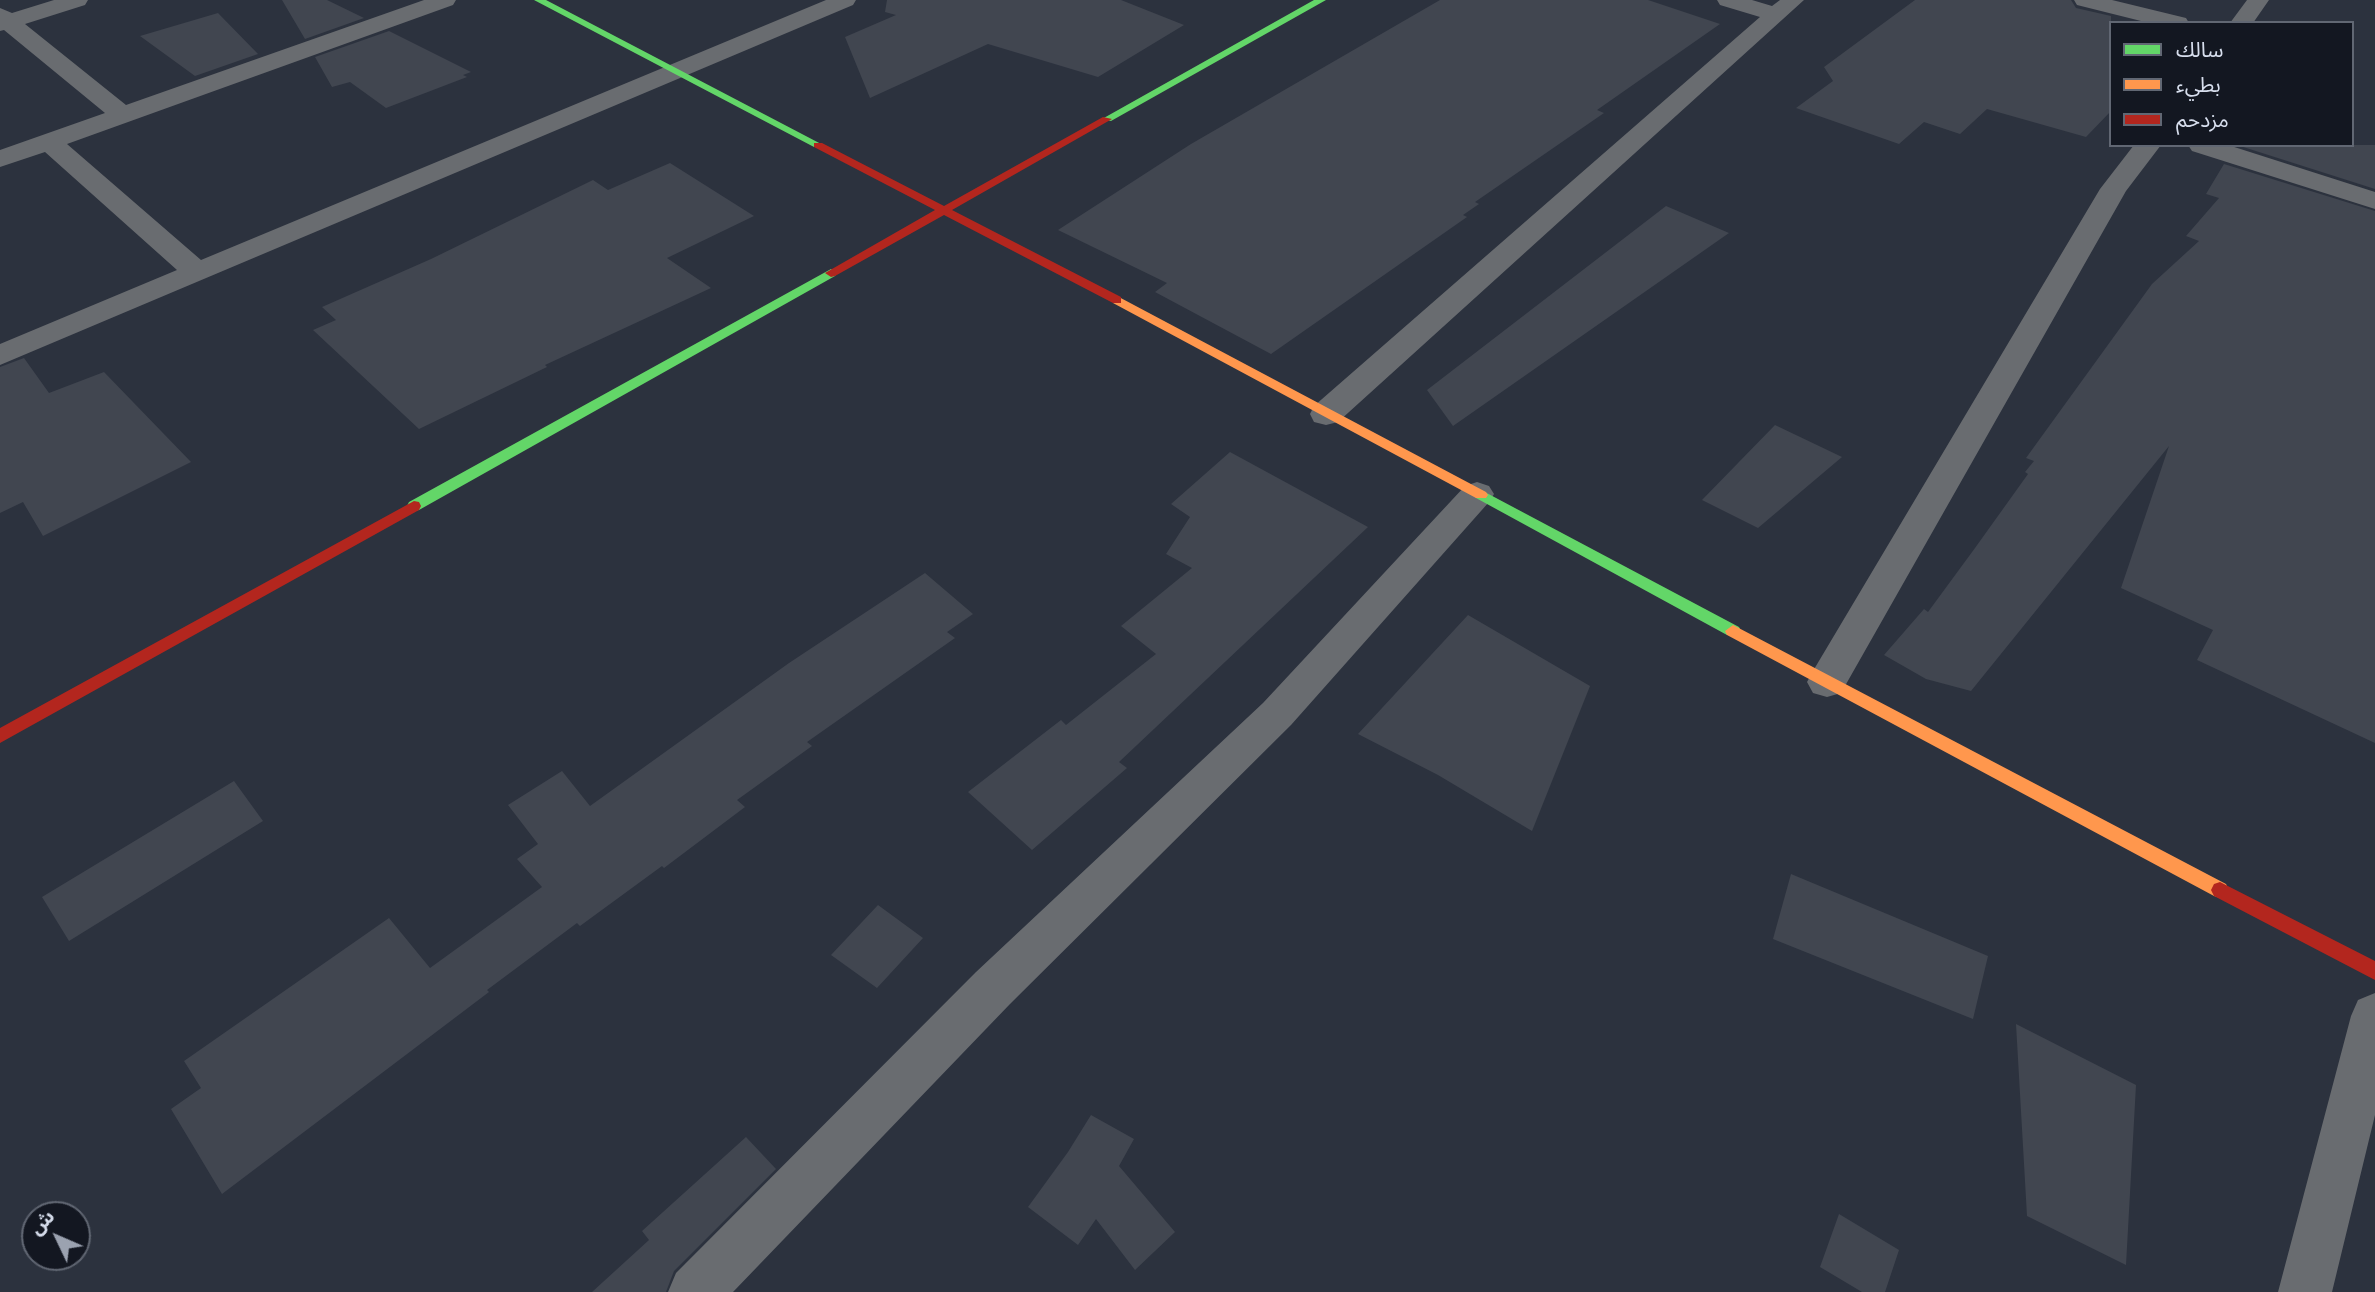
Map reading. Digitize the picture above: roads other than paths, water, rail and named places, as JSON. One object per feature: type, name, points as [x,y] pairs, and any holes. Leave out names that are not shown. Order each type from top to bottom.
[{"type":"street","points":[[3,20],[77,0]]},
{"type":"street","points":[[0,159],[444,0]]},
{"type":"street","points":[[539,0],[1110,296],[1827,682],[2375,971]]},
{"type":"street","points":[[0,736],[1321,0]]},
{"type":"street","points":[[1728,0],[1784,7]]},
{"type":"street","points":[[2085,0],[2170,21]]},
{"type":"street","points":[[2242,21],[2258,0]]},
{"type":"street","points":[[0,355],[834,2]]},
{"type":"street","points":[[1326,414],[1784,7]]},
{"type":"street","points":[[3,20],[121,114]]},
{"type":"street","points":[[49,142],[197,272]]},
{"type":"street","points":[[1827,682],[2114,189],[2146,147]]},
{"type":"street","points":[[2207,147],[2375,201]]},
{"type":"street","points":[[695,1292],[993,988],[1277,714],[1476,494]]},
{"type":"street","points":[[2305,1292],[2375,1016]]}]
